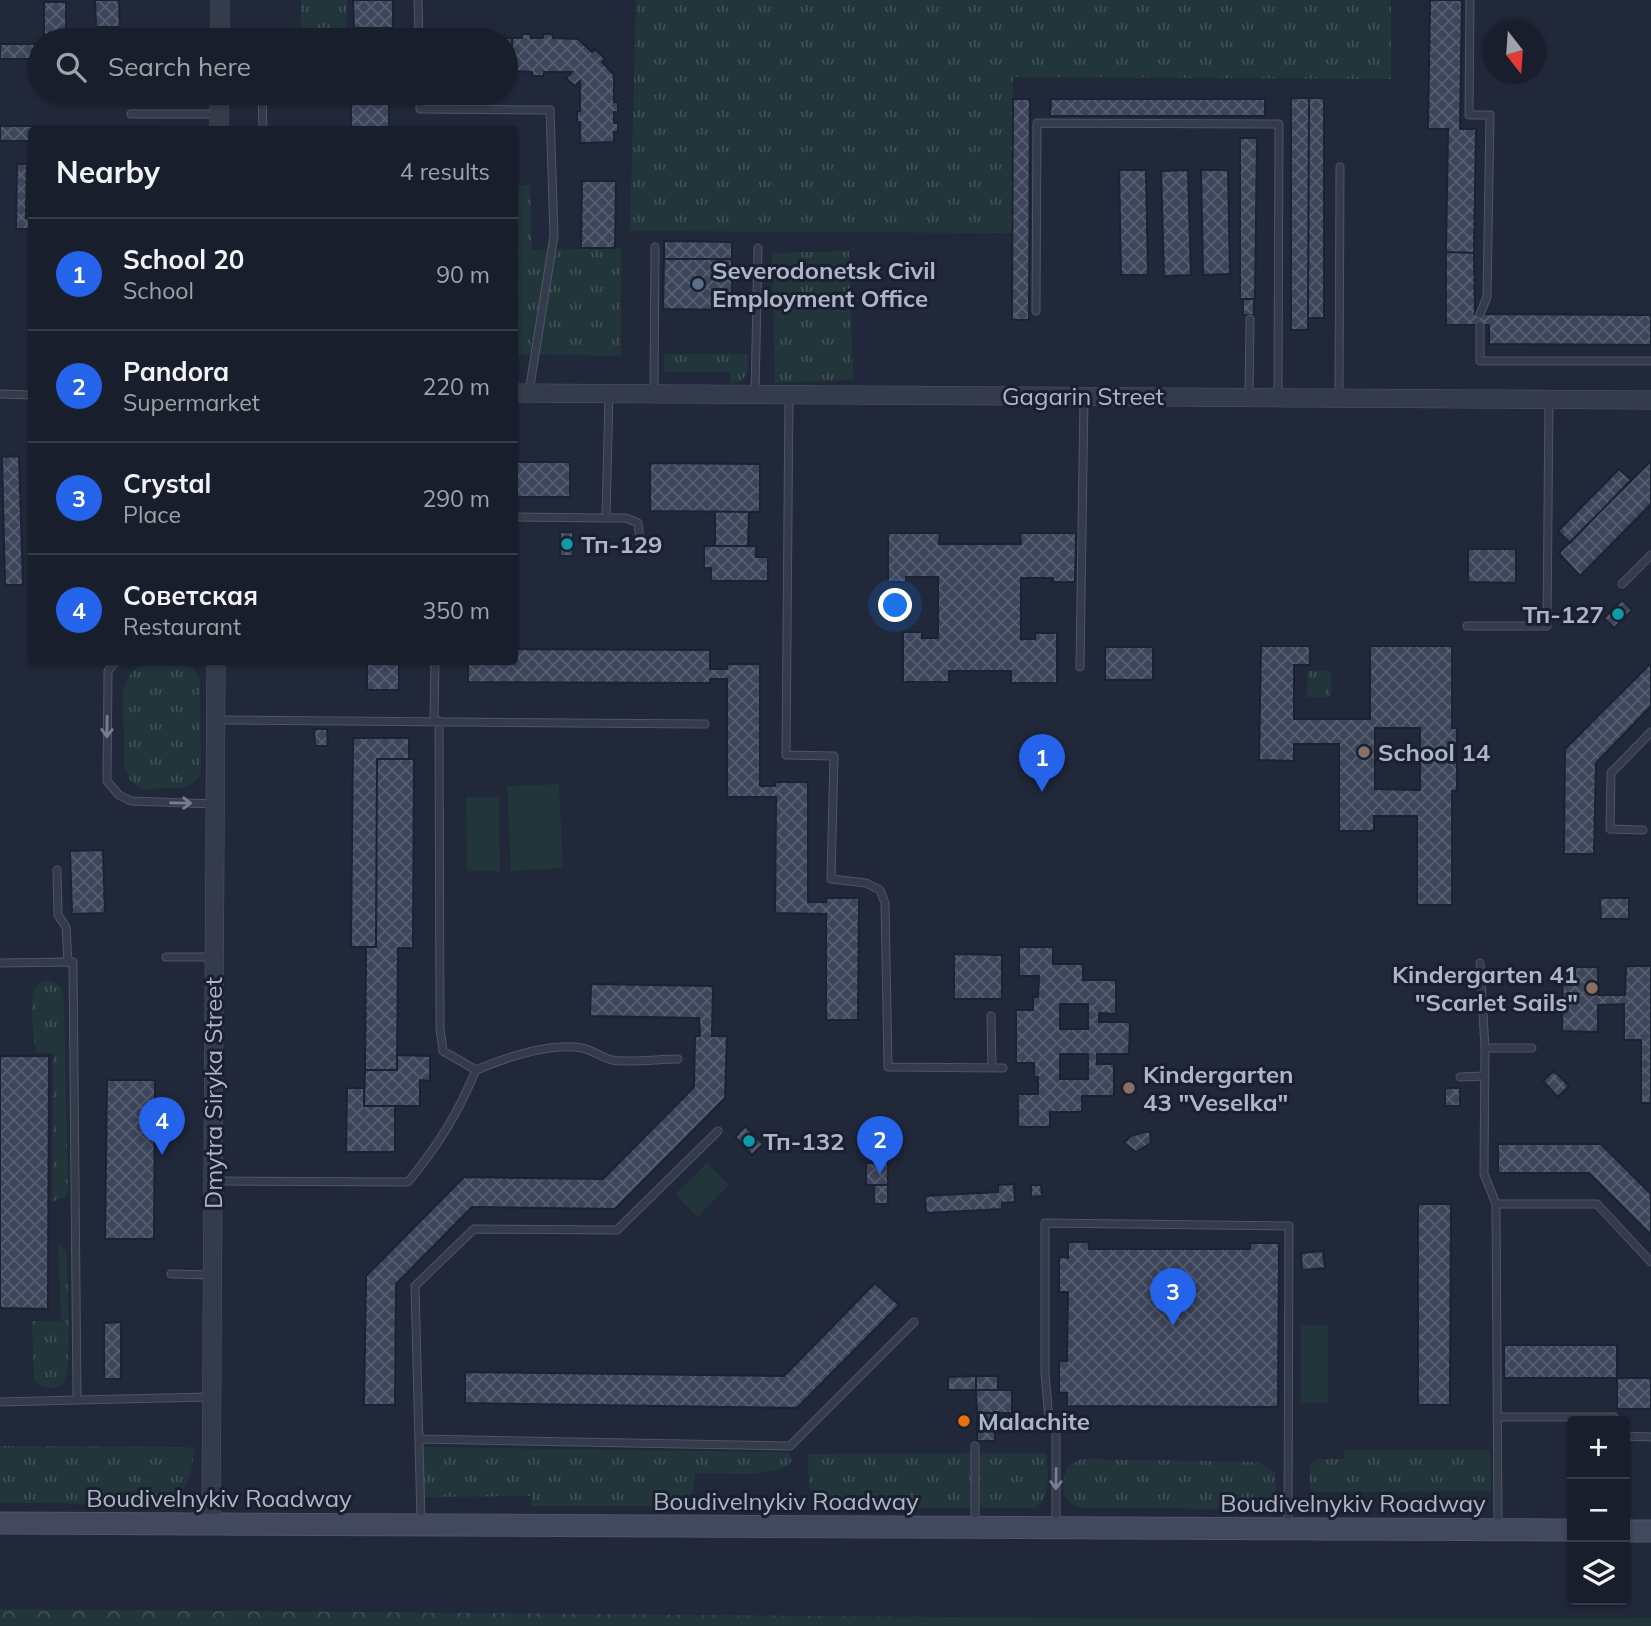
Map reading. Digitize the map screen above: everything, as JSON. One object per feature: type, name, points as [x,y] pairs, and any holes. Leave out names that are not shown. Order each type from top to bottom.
[{"type":"main road","name":"Boudivelnykiv Roadway","points":[[0,1524],[1567,1531]]},
{"type":"main road","points":[[1630,1531],[1651,1531]]},
{"type":"street","points":[[220,0],[220,28]]},
{"type":"street","name":"Gagarin Street","points":[[522,393],[1651,400]]},
{"type":"street","name":"Dmytra Siryka Street","points":[[211,1524],[216,665]]},
{"type":"lane","points":[[418,0],[419,28]]},
{"type":"lane","points":[[1470,0],[1469,115],[1490,115],[1487,297],[1480,314]]},
{"type":"lane","points":[[262,105],[263,126]]},
{"type":"lane","points":[[420,105],[420,109],[550,110],[549,146],[554,236],[522,393]]},
{"type":"lane","points":[[131,114],[219,122]]},
{"type":"lane","points":[[1036,311],[1037,123],[1279,124],[1278,397]]},
{"type":"lane","points":[[1339,398],[1340,167]]},
{"type":"lane","points":[[654,394],[655,247]]},
{"type":"lane","points":[[755,395],[758,248]]},
{"type":"lane","points":[[1249,397],[1250,319]]},
{"type":"lane","points":[[1480,325],[1480,361],[1651,361]]},
{"type":"lane","points":[[0,394],[28,395]]},
{"type":"lane","points":[[607,518],[609,394]]},
{"type":"lane","points":[[789,395],[786,755],[834,756],[831,879],[866,883],[880,890],[885,903],[888,1067],[1003,1068]]},
{"type":"lane","points":[[1080,667],[1084,396]]},
{"type":"lane","points":[[1466,626],[1547,625],[1549,399]]},
{"type":"lane","points":[[518,517],[626,519],[638,523],[640,550]]},
{"type":"lane","points":[[1622,583],[1651,555]]},
{"type":"lane","points":[[113,665],[108,671],[107,781],[119,795],[131,801],[215,804]]},
{"type":"lane","points":[[435,665],[440,1028],[443,1051],[476,1070]]},
{"type":"lane","points":[[216,720],[705,724]]},
{"type":"lane","points":[[1643,830],[1610,829],[1611,773],[1651,732]]},
{"type":"lane","points":[[57,870],[58,915],[66,928],[68,962]]},
{"type":"lane","points":[[166,957],[214,957]]},
{"type":"lane","points":[[0,963],[72,962],[77,1400]]},
{"type":"lane","points":[[1480,963],[1485,1048],[1484,1174],[1496,1203],[1498,1530]]},
{"type":"lane","points":[[991,1016],[992,1067]]},
{"type":"lane","points":[[213,1181],[408,1182],[459,1110],[476,1070],[524,1053],[557,1048],[578,1047],[611,1060],[678,1059]]},
{"type":"lane","points":[[1485,1048],[1532,1048]]},
{"type":"lane","points":[[1460,1077],[1485,1076]]},
{"type":"lane","points":[[421,1526],[415,1286],[474,1229],[617,1230],[718,1131]]},
{"type":"lane","points":[[1496,1203],[1597,1204],[1651,1262]]},
{"type":"lane","points":[[1056,1528],[1056,1429],[1049,1420],[1045,1373],[1045,1223],[1289,1226],[1288,1530]]},
{"type":"lane","points":[[171,1274],[212,1275]]},
{"type":"lane","points":[[420,1439],[790,1446],[914,1322]]},
{"type":"lane","points":[[0,1402],[212,1397]]},
{"type":"lane","points":[[1497,1417],[1567,1417]]},
{"type":"lane","points":[[1630,1436],[1651,1437]]},
{"type":"lane","points":[[975,1446],[976,1528]]},
{"type":"green space","points":[[301,0],[347,0],[346,28],[301,28]]},
{"type":"green space","points":[[636,0],[1391,0],[1391,79],[1013,77],[1012,233],[630,231]]},
{"type":"green space","points":[[530,185],[532,250],[621,248],[621,356],[518,354],[518,186]]},
{"type":"green space","points":[[849,251],[853,380],[775,383],[772,253]]},
{"type":"green space","points":[[663,354],[748,354],[748,373],[741,381],[730,384],[730,372],[665,372]]},
{"type":"green space","points":[[186,665],[193,668],[200,680],[201,770],[198,779],[183,788],[141,789],[130,780],[124,765],[123,690],[128,677],[138,667]]},
{"type":"green space","points":[[1308,671],[1331,671],[1331,697],[1307,697]]},
{"type":"green space","points":[[559,784],[563,868],[511,871],[507,786]]},
{"type":"green space","points":[[466,797],[499,797],[500,871],[467,871]]},
{"type":"green space","points":[[47,980],[60,987],[64,1005],[68,1190],[66,1196],[52,1202],[53,1053],[36,1053],[32,1012],[34,990],[39,983]]},
{"type":"green space","points":[[707,1163],[729,1185],[698,1217],[675,1194]]},
{"type":"green space","points":[[58,1244],[65,1249],[67,1256],[68,1357],[64,1381],[53,1389],[41,1386],[34,1380],[32,1321],[61,1321]]},
{"type":"green space","points":[[1301,1325],[1328,1325],[1328,1403],[1301,1403]]},
{"type":"green space","points":[[0,1446],[194,1449],[189,1478],[174,1504],[0,1503]]},
{"type":"green space","points":[[424,1447],[789,1452],[792,1460],[786,1466],[762,1473],[695,1473],[691,1494],[684,1501],[672,1506],[532,1506],[532,1496],[424,1497]]},
{"type":"green space","points":[[1344,1450],[1490,1450],[1491,1491],[1313,1492],[1310,1488],[1310,1465],[1317,1459],[1345,1459]]},
{"type":"green space","points":[[1046,1453],[1047,1490],[1041,1503],[1035,1508],[827,1508],[815,1499],[809,1478],[808,1454]]},
{"type":"green space","points":[[1081,1459],[1259,1462],[1275,1472],[1276,1492],[1262,1509],[1079,1508],[1066,1498],[1064,1484],[1068,1466]]},
{"type":"green space","points":[[0,1609],[1184,1619],[1651,1618],[1651,1626],[0,1626]]},
{"type":"building","points":[[95,0],[119,0],[120,27],[96,27]]},
{"type":"building","points":[[353,0],[393,0],[393,28],[354,28]]},
{"type":"building","points":[[1430,0],[1462,0],[1460,129],[1476,129],[1474,253],[1446,252],[1448,129],[1428,129]]},
{"type":"building","points":[[44,2],[66,2],[66,28],[44,28]]},
{"type":"building","points":[[522,34],[531,34],[531,38],[543,38],[543,34],[552,34],[553,38],[578,39],[592,52],[595,49],[605,59],[602,62],[614,75],[614,102],[618,102],[614,123],[618,123],[618,132],[614,132],[614,142],[580,143],[577,111],[580,111],[580,81],[575,86],[566,78],[572,72],[544,72],[543,76],[532,76],[532,72],[518,71],[518,38],[522,38]]},
{"type":"building","points":[[0,44],[28,44],[28,59],[0,59]]},
{"type":"building","points":[[1291,98],[1309,98],[1308,330],[1291,330]]},
{"type":"building","points":[[1309,98],[1324,98],[1324,318],[1308,318]]},
{"type":"building","points":[[1013,99],[1030,99],[1029,320],[1012,320]]},
{"type":"building","points":[[1051,99],[1265,99],[1265,116],[1050,116]]},
{"type":"building","points":[[351,105],[389,105],[389,126],[351,126]]},
{"type":"building","points":[[0,126],[28,126],[28,141],[0,141]]},
{"type":"building","points":[[1240,138],[1257,138],[1255,299],[1240,299]]},
{"type":"building","points":[[17,164],[27,164],[28,229],[16,229]]},
{"type":"building","points":[[1119,170],[1146,170],[1148,275],[1121,275]]},
{"type":"building","points":[[1188,170],[1191,275],[1164,276],[1161,171]]},
{"type":"building","points":[[1201,170],[1228,170],[1230,274],[1203,275]]},
{"type":"building","points":[[582,181],[616,181],[615,248],[581,248]]},
{"type":"building","points":[[664,241],[732,242],[732,259],[664,259]]},
{"type":"building","points":[[1446,252],[1474,253],[1475,314],[1651,315],[1651,345],[1489,344],[1489,325],[1446,325]]},
{"type":"building","name":"Severodonetsk Civil Employment Office","points":[[664,259],[732,259],[732,310],[663,309]]},
{"type":"building","points":[[1243,299],[1254,299],[1254,315],[1243,315]]},
{"type":"building","points":[[19,456],[23,585],[5,585],[2,457]]},
{"type":"building","points":[[1651,461],[1651,504],[1580,576],[1559,553]]},
{"type":"building","points":[[518,462],[570,462],[570,497],[518,497]]},
{"type":"building","points":[[650,463],[760,464],[760,512],[650,511]]},
{"type":"building","points":[[1619,469],[1631,480],[1570,543],[1558,531]]},
{"type":"building","points":[[715,512],[749,512],[748,546],[715,546]]},
{"type":"building","name":"Тп-129","points":[[560,532],[573,532],[573,556],[560,556]]},
{"type":"building","points":[[888,533],[940,533],[939,544],[1021,544],[1020,533],[1076,533],[1075,582],[1053,582],[1053,578],[1021,578],[1021,639],[1035,639],[1035,633],[1057,633],[1057,683],[1011,683],[1011,671],[949,671],[949,682],[903,682],[903,632],[922,632],[922,638],[938,638],[938,577],[906,577],[906,582],[888,582]]},
{"type":"building","points":[[704,546],[756,546],[756,557],[768,557],[768,581],[711,581],[711,568],[704,568]]},
{"type":"building","points":[[1468,549],[1516,549],[1516,583],[1468,582]]},
{"type":"building","name":"Тп-127","points":[[1622,600],[1632,610],[1614,628],[1604,618]]},
{"type":"building","points":[[1261,646],[1310,646],[1310,665],[1294,665],[1294,719],[1370,719],[1370,646],[1452,646],[1452,728],[1457,728],[1457,791],[1452,791],[1452,905],[1417,905],[1417,816],[1374,816],[1374,831],[1339,831],[1339,744],[1294,744],[1294,761],[1259,760]],"holes":[[[1375,728],[1420,728],[1420,790],[1375,789]]]},
{"type":"building","points":[[1105,647],[1153,647],[1153,680],[1105,680]]},
{"type":"building","points":[[518,649],[710,650],[710,669],[727,669],[727,664],[760,664],[760,786],[775,786],[775,782],[808,782],[808,902],[826,902],[826,898],[859,898],[858,1020],[826,1020],[826,914],[775,913],[776,797],[727,797],[727,679],[710,679],[710,683],[468,682],[468,665],[518,665]]},
{"type":"building","points":[[367,665],[399,665],[399,690],[367,690]]},
{"type":"building","points":[[1649,665],[1651,706],[1596,763],[1594,854],[1564,854],[1565,749]]},
{"type":"building","points":[[314,729],[327,729],[328,746],[315,746]]},
{"type":"building","points":[[353,738],[409,738],[409,759],[377,759],[376,947],[351,947]]},
{"type":"building","points":[[377,759],[414,759],[413,948],[398,948],[397,1070],[365,1070],[366,947],[376,947]]},
{"type":"building","points":[[103,850],[105,913],[72,914],[70,851]]},
{"type":"building","points":[[1600,898],[1629,898],[1629,919],[1601,919]]},
{"type":"building","points":[[1019,947],[1053,947],[1053,964],[1083,964],[1083,980],[1116,980],[1116,1014],[1099,1013],[1099,1022],[1130,1022],[1129,1054],[1097,1054],[1097,1064],[1114,1064],[1114,1096],[1082,1096],[1082,1112],[1050,1112],[1050,1127],[1018,1127],[1018,1094],[1038,1094],[1038,1077],[1034,1077],[1034,1063],[1016,1063],[1016,1010],[1033,1010],[1033,997],[1038,997],[1039,976],[1019,976]],"holes":[[[1060,1004],[1088,1004],[1088,1029],[1060,1029]],[[1060,1054],[1088,1054],[1088,1079],[1060,1079]]]},
{"type":"building","points":[[954,954],[1002,955],[1002,999],[954,999]]},
{"type":"building","points":[[1626,966],[1651,966],[1651,1103],[1641,1103],[1641,1040],[1624,1040],[1624,1004],[1598,1005],[1598,1032],[1562,1031],[1563,967],[1598,967],[1598,995],[1625,995]]},
{"type":"building","points":[[591,984],[713,986],[712,1036],[727,1036],[725,1098],[615,1209],[472,1207],[396,1284],[395,1405],[364,1405],[366,1276],[464,1177],[603,1179],[694,1087],[695,1036],[700,1036],[699,1018],[590,1016]]},
{"type":"building","points":[[397,1055],[430,1056],[430,1081],[420,1080],[420,1106],[364,1106],[365,1070],[397,1070]]},
{"type":"building","points":[[0,1056],[49,1056],[48,1309],[0,1308]]},
{"type":"building","points":[[1554,1071],[1569,1086],[1558,1097],[1543,1081]]},
{"type":"building","points":[[107,1080],[155,1080],[154,1239],[105,1239]]},
{"type":"building","points":[[347,1088],[364,1088],[364,1106],[395,1106],[395,1152],[346,1152]]},
{"type":"building","points":[[1445,1088],[1460,1088],[1460,1106],[1445,1106]]},
{"type":"building","name":"Тп-132","points":[[745,1126],[763,1144],[752,1155],[735,1137]]},
{"type":"building","points":[[1150,1132],[1151,1143],[1136,1152],[1124,1143],[1131,1136]]},
{"type":"building","points":[[1498,1144],[1601,1144],[1651,1194],[1651,1235],[1589,1173],[1498,1173]]},
{"type":"building","points":[[866,1163],[888,1163],[888,1185],[866,1185]]},
{"type":"building","points":[[1014,1184],[1015,1202],[1002,1203],[1002,1209],[926,1213],[925,1196],[998,1192],[998,1185]]},
{"type":"building","points":[[874,1185],[888,1185],[888,1204],[874,1204]]},
{"type":"building","points":[[1031,1185],[1041,1185],[1042,1196],[1031,1197]]},
{"type":"building","points":[[1418,1204],[1451,1204],[1450,1405],[1418,1405]]},
{"type":"building","points":[[1068,1242],[1089,1242],[1089,1249],[1250,1249],[1250,1243],[1279,1243],[1278,1407],[1067,1406],[1067,1393],[1059,1393],[1059,1361],[1067,1361],[1068,1292],[1059,1292],[1059,1257],[1068,1258]]},
{"type":"building","points":[[1323,1251],[1325,1268],[1302,1270],[1301,1253]]},
{"type":"building","points":[[875,1283],[899,1305],[797,1408],[465,1403],[465,1372],[784,1376]]},
{"type":"building","points":[[121,1322],[121,1379],[104,1379],[104,1323]]},
{"type":"building","points":[[1504,1345],[1617,1345],[1617,1378],[1504,1378]]},
{"type":"building","points":[[976,1376],[976,1390],[948,1390],[948,1377]]},
{"type":"building","points":[[976,1376],[998,1376],[998,1390],[976,1390]]},
{"type":"building","points":[[1617,1378],[1651,1378],[1651,1409],[1617,1409]]},
{"type":"building","points":[[976,1390],[1012,1390],[1012,1413],[977,1413]]},
{"type":"building","points":[[977,1413],[995,1413],[995,1441],[977,1441]]},
{"type":"place","name":"Severodonetsk Civil Employment Office","points":[[698,284]]},
{"type":"place","name":"Тп-129","points":[[567,544]]},
{"type":"place","name":"Тп-127","points":[[1618,614]]},
{"type":"place","name":"School 14","points":[[1364,752]]},
{"type":"place","name":"School 20","points":[[1042,792]]},
{"type":"place","name":"Kindergarten 41 \"Scarlet Sails\"","points":[[1592,988]]},
{"type":"place","name":"Kindergarten 43 \"Veselka\"","points":[[1129,1088]]},
{"type":"place","name":"Тп-132","points":[[749,1141]]},
{"type":"place","name":"Советская","points":[[162,1155]]},
{"type":"place","name":"Pandora","points":[[880,1174]]},
{"type":"place","name":"Crystal","points":[[1173,1326]]},
{"type":"place","name":"Malachite","points":[[964,1421]]}]
